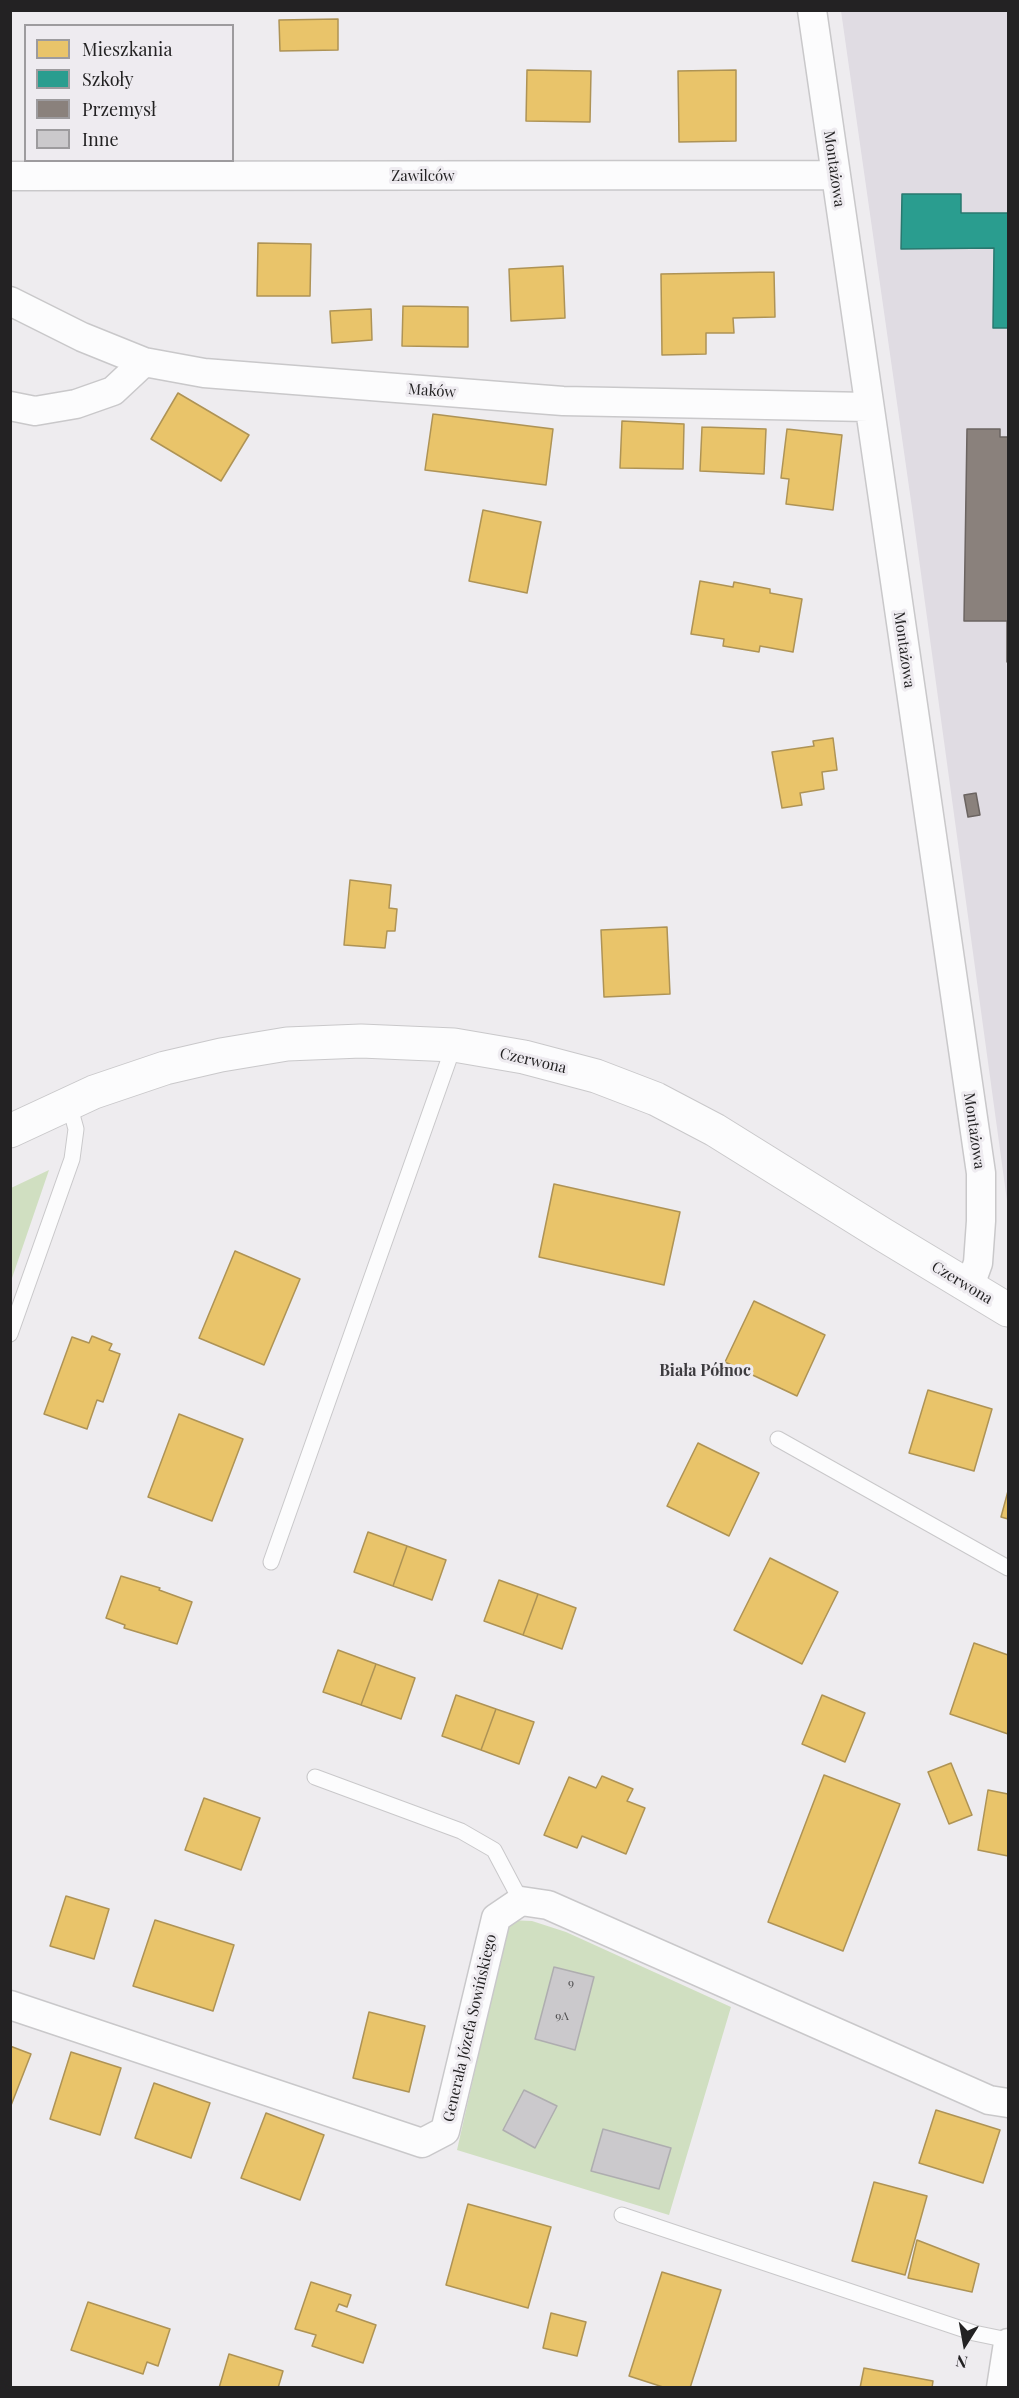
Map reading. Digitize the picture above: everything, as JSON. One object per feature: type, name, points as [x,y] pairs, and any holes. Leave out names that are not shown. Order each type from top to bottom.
[{"type":"street","name":"Montażowa","points":[[812,10],[981,1173],[978,1263],[969,1288]]},
{"type":"street","name":"Zawilców","points":[[10,176],[835,175]]},
{"type":"street","name":"Maków","points":[[10,301],[82,337],[144,362],[204,373],[563,401],[868,407]]},
{"type":"street","points":[[10,406],[34,411],[76,404],[114,391],[144,362]]},
{"type":"street","name":"Czerwona","points":[[10,1131],[94,1092],[165,1068],[221,1055],[276,1046],[361,1041],[454,1045],[524,1057],[596,1077],[656,1099],[725,1135],[969,1288],[1008,1310]]},
{"type":"street","points":[[521,1900],[548,1905],[989,2100],[1008,2103]]},
{"type":"street","name":"Generała Józefa Sowińskiego","points":[[10,2005],[422,2143],[445,2131],[496,1918],[521,1900]]},
{"type":"street","points":[[1004,2381],[1008,2342]]},
{"type":"lane","points":[[271,1562],[454,1045]]},
{"type":"lane","points":[[10,1334],[72,1159],[76,1130],[69,1104]]},
{"type":"lane","points":[[778,1439],[1008,1568]]},
{"type":"lane","points":[[315,1777],[461,1831],[494,1850],[521,1900]]},
{"type":"lane","points":[[622,2215],[974,2333],[1008,2342]]},
{"type":"shaded area","points":[[841,11],[1008,11],[1008,1208],[912,508]]},
{"type":"green space","points":[[49,1170],[11,1281],[11,1188]]},
{"type":"green space","points":[[509,1920],[532,1921],[566,1932],[731,2007],[669,2215],[457,2150]]},
{"type":"building: Mieszkania","points":[[338,19],[338,50],[280,51],[279,20]]},
{"type":"building: Mieszkania","points":[[527,70],[591,71],[590,122],[526,121]]},
{"type":"building: Mieszkania","points":[[736,70],[736,141],[679,142],[678,71]]},
{"type":"building: Mieszkania","points":[[258,243],[311,244],[310,296],[257,296]]},
{"type":"building: Mieszkania","points":[[563,266],[565,318],[511,321],[509,269]]},
{"type":"building: Mieszkania","points":[[774,272],[775,317],[733,318],[734,333],[706,333],[706,354],[662,355],[661,274]]},
{"type":"building: Mieszkania","points":[[403,306],[468,307],[468,347],[402,346]]},
{"type":"building: Mieszkania","points":[[371,309],[372,340],[332,343],[330,311]]},
{"type":"building: Mieszkania","points":[[178,393],[249,435],[221,481],[151,439]]},
{"type":"building: Mieszkania","points":[[433,414],[553,429],[546,485],[425,470]]},
{"type":"building: Mieszkania","points":[[622,421],[684,424],[683,469],[620,468]]},
{"type":"building: Mieszkania","points":[[702,427],[766,429],[764,474],[700,471]]},
{"type":"building: Mieszkania","points":[[787,429],[842,435],[833,510],[786,504],[789,479],[781,478]]},
{"type":"building: Mieszkania","points":[[483,510],[541,522],[527,593],[469,581]]},
{"type":"building: Mieszkania","points":[[700,581],[733,587],[734,582],[770,589],[770,593],[802,599],[793,652],[760,646],[759,652],[723,646],[724,639],[691,634]]},
{"type":"building: Mieszkania","points":[[833,738],[837,770],[822,772],[824,789],[800,793],[802,805],[782,808],[772,752],[814,746],[813,741]]},
{"type":"building: Mieszkania","points":[[350,880],[391,885],[389,908],[397,909],[395,931],[387,931],[385,948],[344,945]]},
{"type":"building: Mieszkania","points":[[667,927],[670,994],[604,997],[601,930]]},
{"type":"building: Mieszkania","points":[[554,1184],[680,1212],[664,1285],[539,1257]]},
{"type":"building: Mieszkania","points":[[235,1251],[300,1279],[264,1365],[199,1338]]},
{"type":"building: Mieszkania","points":[[754,1301],[825,1335],[797,1396],[725,1362]]},
{"type":"building: Mieszkania","points":[[92,1336],[112,1344],[109,1350],[120,1354],[103,1402],[97,1400],[87,1429],[44,1414],[72,1337],[89,1343]]},
{"type":"building: Mieszkania","points":[[928,1390],[992,1409],[974,1471],[909,1453]]},
{"type":"building: Mieszkania","points":[[179,1414],[243,1439],[212,1521],[148,1497]]},
{"type":"building: Mieszkania","points":[[698,1443],[759,1473],[729,1536],[667,1506]]},
{"type":"building: Mieszkania","points":[[1008,1491],[1008,1519],[1001,1517]]},
{"type":"building: Mieszkania","points":[[368,1532],[407,1546],[393,1586],[354,1572]]},
{"type":"building: Mieszkania","points":[[407,1546],[446,1560],[432,1600],[393,1586]]},
{"type":"building: Mieszkania","points":[[770,1558],[838,1592],[802,1664],[734,1630]]},
{"type":"building: Mieszkania","points":[[121,1576],[160,1588],[159,1590],[192,1602],[177,1644],[124,1628],[125,1625],[106,1618]]},
{"type":"building: Mieszkania","points":[[499,1580],[538,1594],[523,1635],[484,1621]]},
{"type":"building: Mieszkania","points":[[538,1594],[576,1608],[562,1649],[523,1635]]},
{"type":"building: Mieszkania","points":[[974,1643],[1008,1655],[1008,1734],[950,1714]]},
{"type":"building: Mieszkania","points":[[338,1650],[376,1664],[361,1705],[323,1692]]},
{"type":"building: Mieszkania","points":[[376,1664],[415,1678],[401,1719],[361,1705]]},
{"type":"building: Mieszkania","points":[[456,1695],[496,1709],[481,1750],[442,1736]]},
{"type":"building: Mieszkania","points":[[822,1695],[865,1713],[845,1762],[802,1744]]},
{"type":"building: Mieszkania","points":[[496,1709],[534,1722],[519,1764],[481,1750]]},
{"type":"building: Mieszkania","points":[[951,1763],[972,1815],[949,1824],[928,1772]]},
{"type":"building: Mieszkania","points":[[824,1775],[900,1804],[843,1951],[768,1922]]},
{"type":"building: Mieszkania","points":[[602,1776],[633,1789],[627,1801],[645,1808],[626,1854],[582,1836],[577,1848],[544,1835],[569,1777],[596,1788]]},
{"type":"building: Mieszkania","points":[[988,1790],[1008,1794],[1008,1856],[978,1850]]},
{"type":"building: Mieszkania","points":[[204,1798],[260,1818],[241,1870],[185,1850]]},
{"type":"building: Mieszkania","points":[[66,1896],[109,1909],[94,1959],[50,1946]]},
{"type":"building: Mieszkania","points":[[155,1920],[234,1945],[213,2011],[133,1986]]},
{"type":"building: Mieszkania","points":[[369,2012],[425,2026],[409,2092],[353,2078]]},
{"type":"building: Mieszkania","points":[[10,2046],[31,2054],[10,2108]]},
{"type":"building: Mieszkania","points":[[71,2052],[121,2068],[100,2135],[50,2119]]},
{"type":"building: Mieszkania","points":[[154,2083],[210,2103],[191,2158],[135,2138]]},
{"type":"building: Mieszkania","points":[[936,2110],[1000,2130],[983,2183],[919,2163]]},
{"type":"building: Mieszkania","points":[[266,2113],[324,2135],[300,2200],[241,2178]]},
{"type":"building: Mieszkania","points":[[874,2182],[927,2196],[905,2275],[852,2261]]},
{"type":"building: Mieszkania","points":[[468,2204],[551,2227],[528,2308],[446,2285]]},
{"type":"building: Mieszkania","points":[[917,2240],[979,2264],[972,2292],[908,2278]]},
{"type":"building: Mieszkania","points":[[662,2272],[721,2290],[690,2388],[666,2388],[629,2376]]},
{"type":"building: Mieszkania","points":[[311,2282],[351,2295],[347,2307],[339,2304],[336,2311],[376,2325],[363,2363],[312,2346],[316,2335],[295,2329]]},
{"type":"building: Mieszkania","points":[[88,2302],[170,2329],[158,2366],[147,2362],[143,2374],[71,2350]]},
{"type":"building: Mieszkania","points":[[551,2313],[586,2322],[577,2356],[543,2348]]},
{"type":"building: Mieszkania","points":[[229,2354],[283,2371],[278,2388],[219,2388]]},
{"type":"building: Mieszkania","points":[[864,2368],[933,2381],[932,2388],[860,2388]]},
{"type":"building: Szkoły","points":[[902,194],[961,194],[961,213],[1008,213],[1008,328],[993,328],[994,248],[901,249]]},
{"type":"building: Przemysł","points":[[967,429],[1000,429],[1000,437],[1008,437],[1008,621],[964,621]]},
{"type":"building: Przemysł","points":[[1008,621],[1008,662],[1007,662]]},
{"type":"building: Przemysł","points":[[976,793],[980,815],[968,817],[964,795]]},
{"type":"building: Inne","points":[[554,1967],[594,1977],[575,2050],[535,2039]]},
{"type":"building: Inne","points":[[524,2090],[557,2106],[535,2148],[503,2130]]},
{"type":"building: Inne","points":[[603,2129],[671,2148],[659,2189],[591,2171]]},
{"type":"district","name":"Biała Północ","points":[[705,1371]]}]
